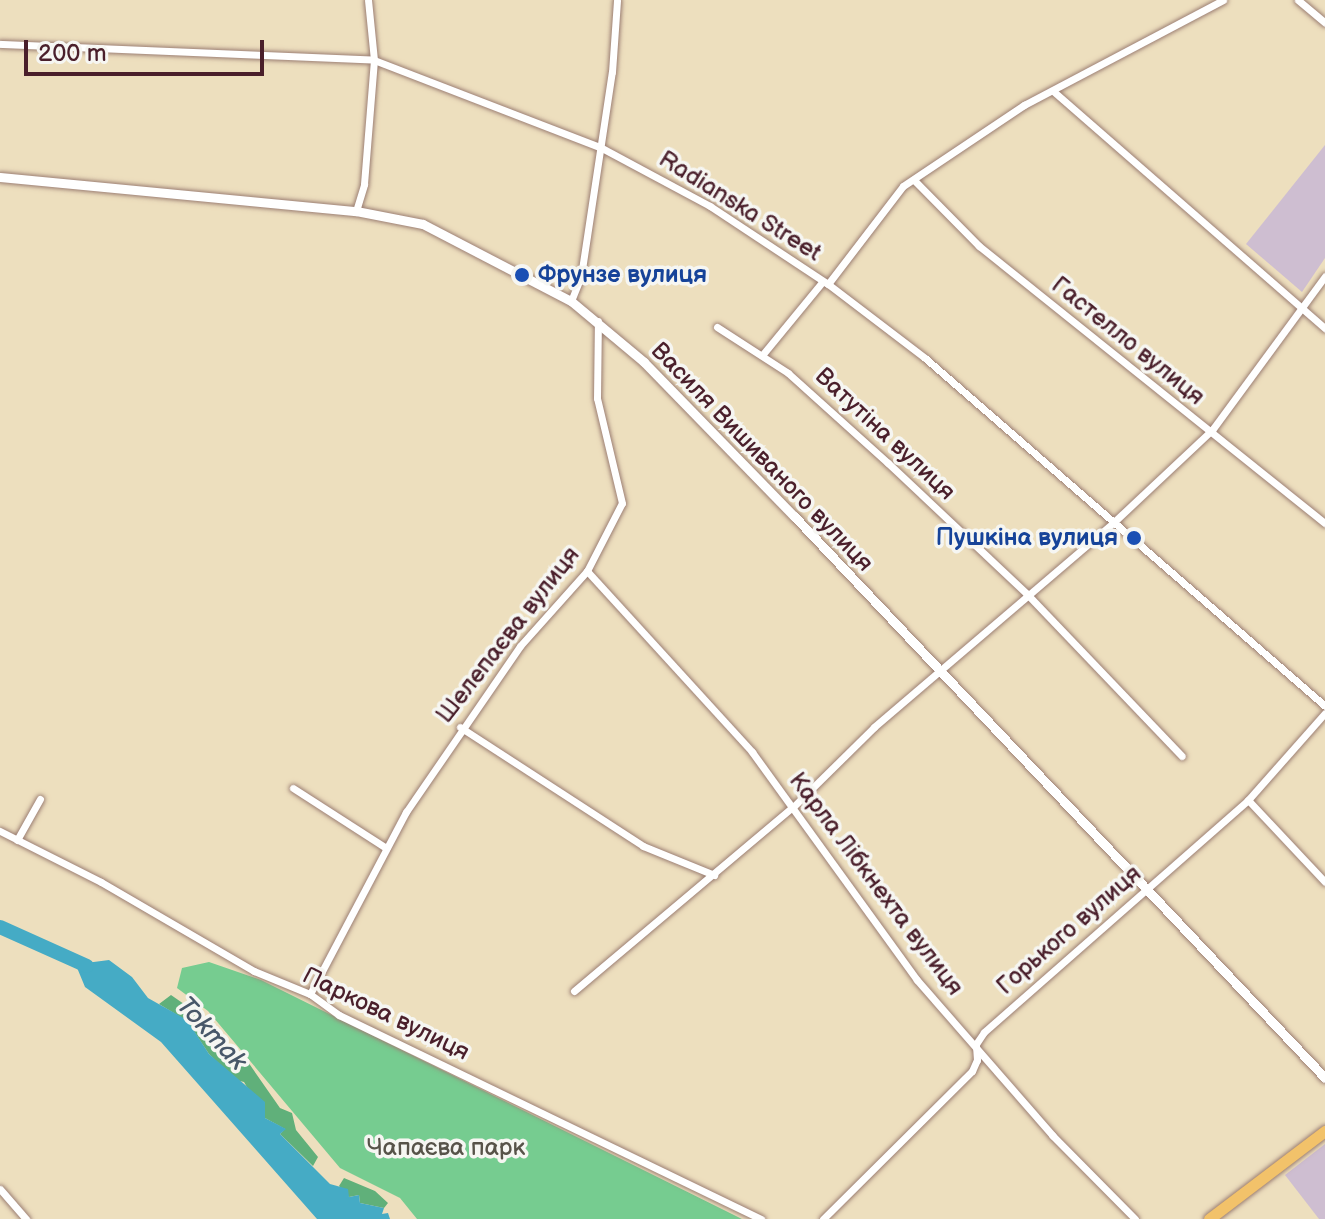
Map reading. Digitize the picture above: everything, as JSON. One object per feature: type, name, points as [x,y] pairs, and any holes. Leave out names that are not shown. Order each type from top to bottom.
[{"type":"main road","points":[[1209,1219],[1325,1131]]},
{"type":"street","points":[[356,211],[364,184],[374,60],[368,0]]},
{"type":"street","points":[[571,301],[581,276],[617,0]]},
{"type":"street","points":[[763,354],[826,283],[880,212],[914,180],[1024,105],[1223,0]]},
{"type":"street","points":[[1298,0],[1325,23]]},
{"type":"street","name":"Radianska Street","points":[[0,44],[374,60],[600,147],[710,206],[826,283],[925,358],[1325,706]]},
{"type":"street","points":[[1053,91],[1325,328]]},
{"type":"street","name":"Василя Вишиваного вулиця","points":[[0,177],[356,211],[423,224],[571,301],[598,321],[794,516],[1325,1078]]},
{"type":"street","name":"Гастелло вулиця","points":[[914,180],[979,246],[1146,379],[1187,418],[1212,430],[1325,523]]},
{"type":"street","points":[[574,991],[794,806],[874,727],[1115,521],[1212,430],[1325,276]]},
{"type":"street","name":"Шелепаєва вулиця","points":[[310,994],[386,848],[460,727],[520,646],[587,571],[622,503],[597,398],[598,321]]},
{"type":"street","name":"Ватутіна вулиця","points":[[717,327],[763,354],[1027,594],[1182,756]]},
{"type":"street","name":"Карла Лібкнехта вулиця","points":[[587,571],[713,708],[794,806],[917,980],[976,1044],[1052,1135],[1135,1219]]},
{"type":"street","name":"Горького вулиця","points":[[823,1219],[972,1071],[976,1044],[1248,800],[1325,713]]},
{"type":"street","points":[[460,727],[643,846],[714,875]]},
{"type":"street","points":[[293,788],[386,848]]},
{"type":"street","points":[[17,840],[40,799]]},
{"type":"street","points":[[1248,800],[1325,882]]},
{"type":"street","name":"Паркова вулиця","points":[[0,831],[254,971],[310,994],[339,1015],[761,1219]]},
{"type":"street","points":[[0,1189],[26,1219]]},
{"type":"shaded area","points":[[1325,145],[1325,258],[1302,292],[1246,244]]},
{"type":"shaded area","points":[[1325,1144],[1325,1219],[1319,1219],[1285,1175]]},
{"type":"green space","name":"Чапаєва парк","points":[[209,962],[261,980],[742,1219],[417,1219],[400,1198],[340,1168],[208,1011],[177,988],[182,968]]},
{"type":"green space","points":[[171,995],[207,1020],[215,1035],[248,1062],[280,1108],[292,1113],[296,1130],[318,1157],[313,1166],[280,1134],[285,1129],[265,1118],[244,1082],[236,1080],[209,1054],[187,1021],[159,1004]]},
{"type":"green space","points":[[344,1178],[375,1191],[388,1203],[384,1208],[360,1203],[359,1195],[349,1197],[339,1186]]},
{"type":"water","points":[[73,958],[86,963],[109,960],[132,977],[148,998],[187,1020],[209,1054],[265,1102],[265,1118],[286,1129],[280,1134],[330,1184],[348,1189],[349,1197],[359,1195],[360,1203],[384,1208],[382,1214],[388,1213],[390,1219],[317,1219],[161,1042],[85,987]]},
{"type":"waterway","name":"Tokmak","points":[[0,927],[87,966]]},
{"type":"place","name":"Фрунзе вулиця","points":[[522,275]]},
{"type":"place","name":"Пушкіна вулиця","points":[[1134,538]]}]
